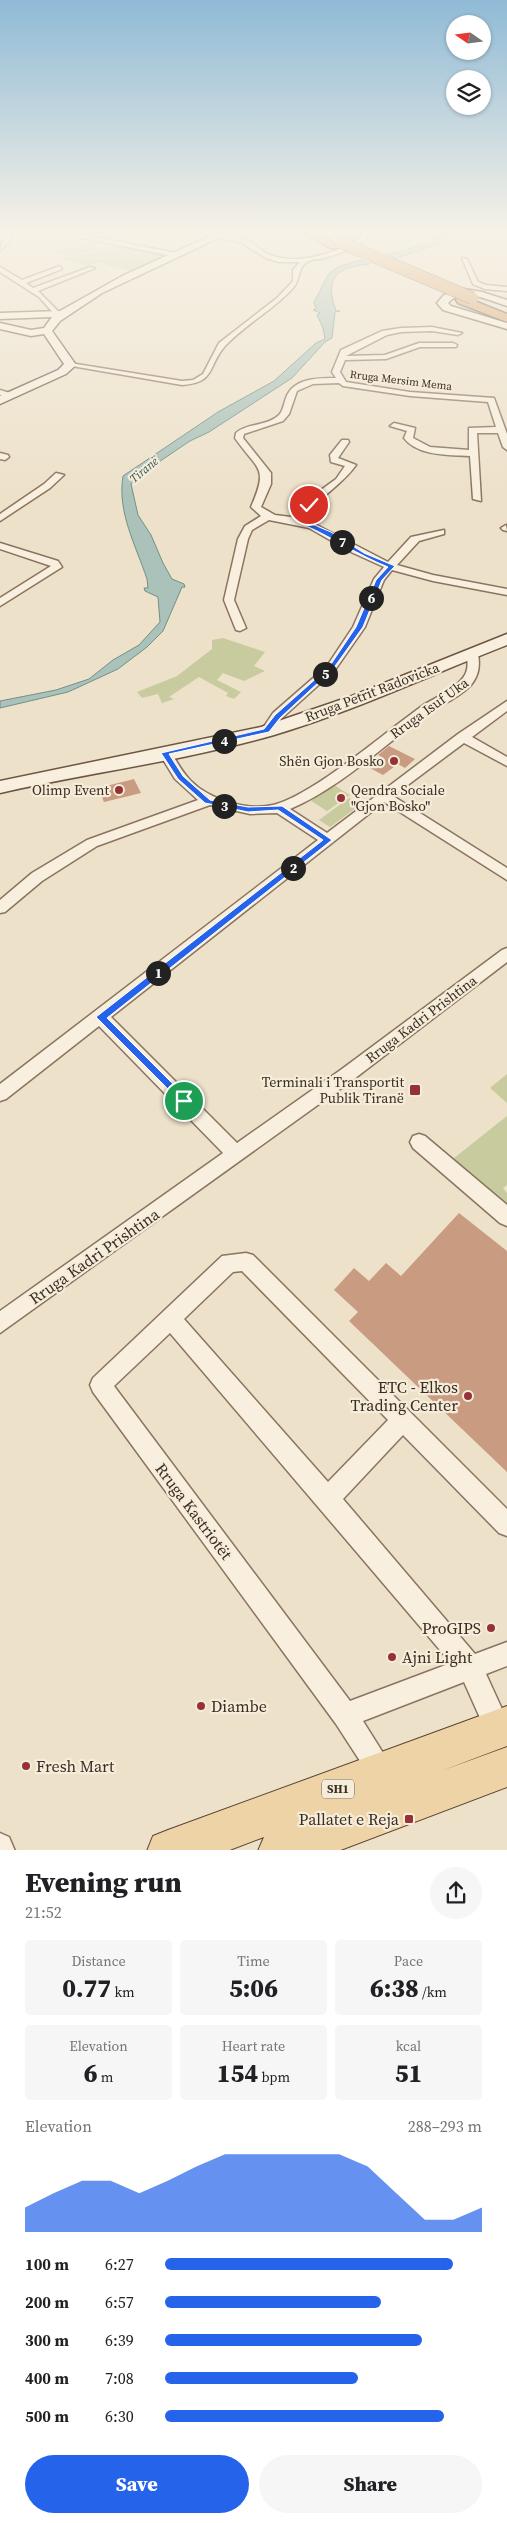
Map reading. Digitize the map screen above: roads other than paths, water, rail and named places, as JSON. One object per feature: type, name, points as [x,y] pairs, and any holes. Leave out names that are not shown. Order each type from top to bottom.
[{"type":"main road","points":[[31,333],[46,331],[54,319]]},
{"type":"main road","points":[[485,319],[507,326]]},
{"type":"main road","points":[[0,326],[31,333],[55,345]]},
{"type":"main road","points":[[3,396],[62,372],[70,365],[46,331]]},
{"type":"main road","name":"Rruga Petrit Radovicka","points":[[0,786],[267,731],[507,639]]},
{"type":"main road","points":[[279,1850],[504,1741]]},
{"type":"main road","name":"SH1","points":[[168,1850],[383,1773],[504,1741]]},
{"type":"street","points":[[70,365],[116,374],[189,384],[206,375],[222,345],[254,319]]},
{"type":"street","name":"Rruga Mersim Mema","points":[[458,333],[416,329],[385,333],[374,340],[346,350],[342,354],[336,369],[343,384],[410,394],[491,400],[501,430]]},
{"type":"street","points":[[342,358],[386,357],[412,347],[453,345]]},
{"type":"street","name":"Rruga Mersim Mema","points":[[267,517],[256,506],[266,484],[266,473],[239,438],[240,433],[278,420],[284,414],[294,391],[318,381],[341,381]]},
{"type":"street","points":[[394,426],[412,430],[408,438],[422,446],[447,452],[474,453]]},
{"type":"street","points":[[478,499],[472,430],[501,430],[507,447]]},
{"type":"street","points":[[304,522],[303,516],[313,500],[339,481],[351,465],[334,460],[334,455],[345,442]]},
{"type":"street","points":[[0,518],[59,475]]},
{"type":"street","points":[[240,628],[229,600],[243,539],[248,528],[267,517],[304,522],[329,533],[362,554],[392,566],[507,592]]},
{"type":"street","points":[[267,731],[277,716],[331,668],[360,627],[379,580],[415,539],[440,532]]},
{"type":"street","points":[[0,546],[54,563],[57,567],[0,604]]},
{"type":"street","name":"Rruga Isuf Uka","points":[[208,802],[248,810],[280,808],[296,801],[376,748],[423,711],[471,679],[476,666],[472,653]]},
{"type":"street","points":[[0,1094],[384,796],[507,705]]},
{"type":"street","points":[[462,737],[507,762]]},
{"type":"street","points":[[0,908],[36,878],[92,843],[208,802],[181,778],[165,753]]},
{"type":"street","points":[[384,796],[507,875]]},
{"type":"street","points":[[280,808],[328,840]]},
{"type":"street","name":"Rruga Kadri Prishtina","points":[[0,1323],[348,1074],[507,954]]},
{"type":"street","points":[[101,1017],[236,1154]]},
{"type":"street","points":[[419,1142],[507,1217]]},
{"type":"street","name":"Rruga Kastriotët","points":[[383,1773],[345,1714],[100,1385],[229,1263],[246,1262],[507,1525]]},
{"type":"street","points":[[170,1318],[328,1499],[470,1667],[504,1741]]},
{"type":"street","points":[[328,1499],[402,1418]]},
{"type":"street","points":[[345,1714],[507,1654]]},
{"type":"street","points":[[0,1846],[2,1850]]},
{"type":"water","name":"Tiranë","points":[[319,319],[334,319],[332,338],[325,342],[292,378],[209,432],[190,441],[144,472],[131,484],[138,515],[151,535],[163,563],[172,579],[184,584],[185,587],[182,587],[163,631],[147,647],[118,669],[68,692],[0,708],[0,701],[56,690],[89,679],[113,660],[139,645],[160,622],[158,597],[145,591],[144,588],[148,588],[147,579],[125,516],[122,489],[123,476],[218,412],[274,381],[316,343],[325,339]]},
{"type":"place","name":"Shën Gjon Bosko","points":[[394,761]]},
{"type":"place","name":"Olimp Event","points":[[119,790]]},
{"type":"place","name":"Qendra Sociale \"Gjon Bosko\"","points":[[341,798]]},
{"type":"place","name":"Terminali i Transportit Publik Tiranë","points":[[415,1090]]},
{"type":"place","name":"ETC - Elkos Trading Center","points":[[468,1396]]},
{"type":"place","name":"ProGIPS","points":[[491,1628]]},
{"type":"place","name":"Ajni Light","points":[[392,1657]]},
{"type":"place","name":"Diambe","points":[[201,1706]]},
{"type":"place","name":"Fresh Mart","points":[[26,1766]]},
{"type":"place","name":"Pallatet e Reja","points":[[409,1819]]}]
